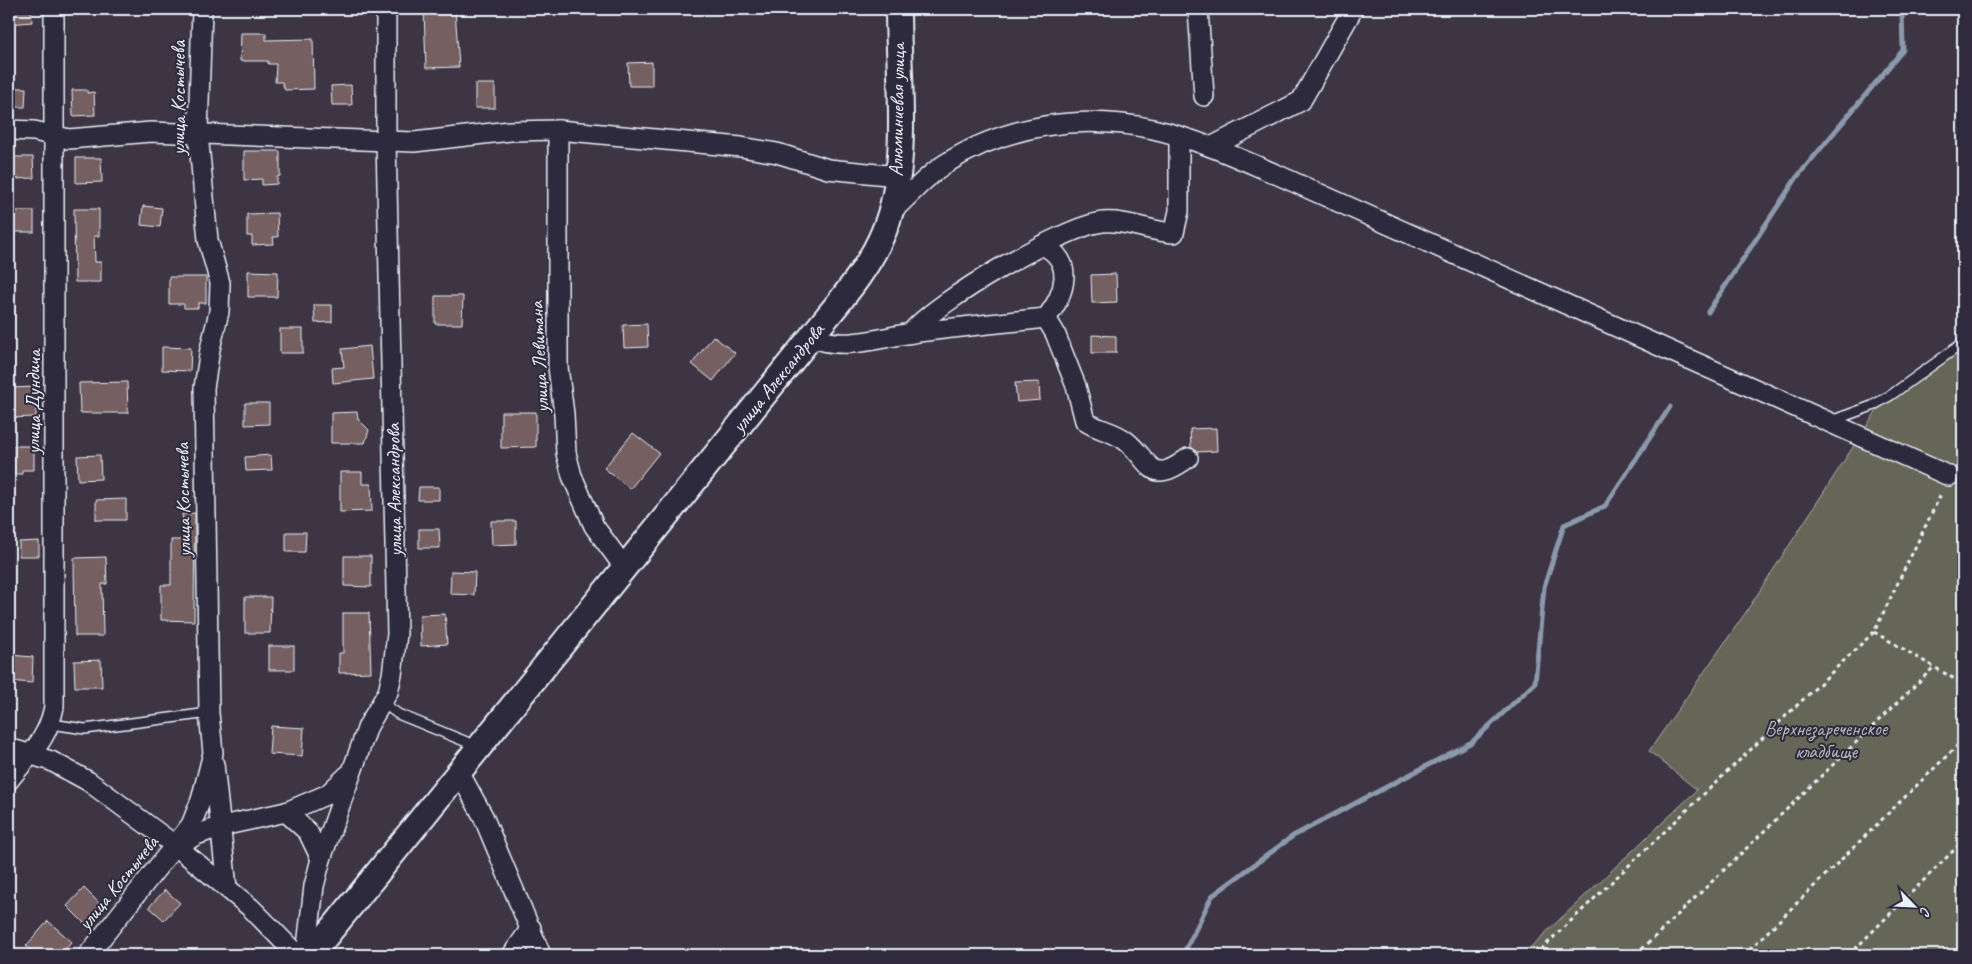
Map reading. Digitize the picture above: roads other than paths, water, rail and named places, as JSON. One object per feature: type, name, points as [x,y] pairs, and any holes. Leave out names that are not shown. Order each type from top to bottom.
[{"type":"street","name":"улица Дундича","points":[[9,780],[44,739],[51,724],[56,680],[54,9]]},
{"type":"street","name":"улица Костычева","points":[[88,955],[191,825],[201,800],[213,753],[209,713],[204,388],[210,348],[219,312],[220,283],[208,240],[198,133],[202,9]]},
{"type":"street","name":"улица Александрова","points":[[306,955],[314,886],[321,859],[368,726],[383,704],[392,675],[397,634],[386,140],[386,9]]},
{"type":"street","name":"Алюминиевая улица","points":[[891,212],[900,146],[898,9]]},
{"type":"street","points":[[1198,9],[1204,96]]},
{"type":"street","points":[[1211,147],[1301,101],[1353,9]]},
{"type":"street","points":[[891,212],[943,165],[988,140],[1027,128],[1110,122],[1154,130],[1211,147],[1278,174],[1950,476]]},
{"type":"street","points":[[9,130],[34,131],[69,139],[151,132],[430,141],[484,133],[558,130],[741,147],[776,153],[828,169],[897,176]]},
{"type":"street","name":"улица Левитана","points":[[558,130],[558,367],[564,414],[566,453],[572,476],[594,526],[624,567]]},
{"type":"street","points":[[911,333],[924,318],[944,303],[1042,246],[1076,229],[1101,222],[1114,221],[1174,234],[1179,211],[1179,137]]},
{"type":"street","name":"улица Александрова","points":[[312,955],[859,276],[874,253],[891,212]]},
{"type":"street","points":[[811,337],[833,344],[849,344],[911,333],[1046,318],[1053,310],[1063,288],[1064,271],[1059,256],[1042,246]]},
{"type":"street","points":[[1046,318],[1055,333],[1076,386],[1085,421],[1127,442],[1149,467],[1159,471],[1170,469],[1188,458]]},
{"type":"street","points":[[9,748],[32,754],[71,770],[88,781],[176,846],[227,888],[297,955]]},
{"type":"street","points":[[213,753],[227,888]]},
{"type":"street","points":[[176,846],[196,835],[222,826],[286,812],[328,794],[351,771]]},
{"type":"street","points":[[459,772],[483,816],[541,955]]},
{"type":"street","points":[[286,812],[308,832],[321,859]]},
{"type":"street","points":[[512,955],[531,928]]},
{"type":"lane","points":[[1829,422],[1872,406],[1891,395],[1963,343]]},
{"type":"lane","points":[[383,704],[398,714],[479,747]]},
{"type":"lane","points":[[51,724],[85,729],[209,713]]},
{"type":"waterway","points":[[1708,312],[1797,177],[1903,50],[1902,9]]},
{"type":"waterway","points":[[1183,955],[1212,896],[1293,836],[1472,742],[1535,683],[1544,587],[1564,525],[1605,506],[1670,407]]},
{"type":"park label","name":"Верхнезареченское кладбище","points":[[1826,740]]}]
